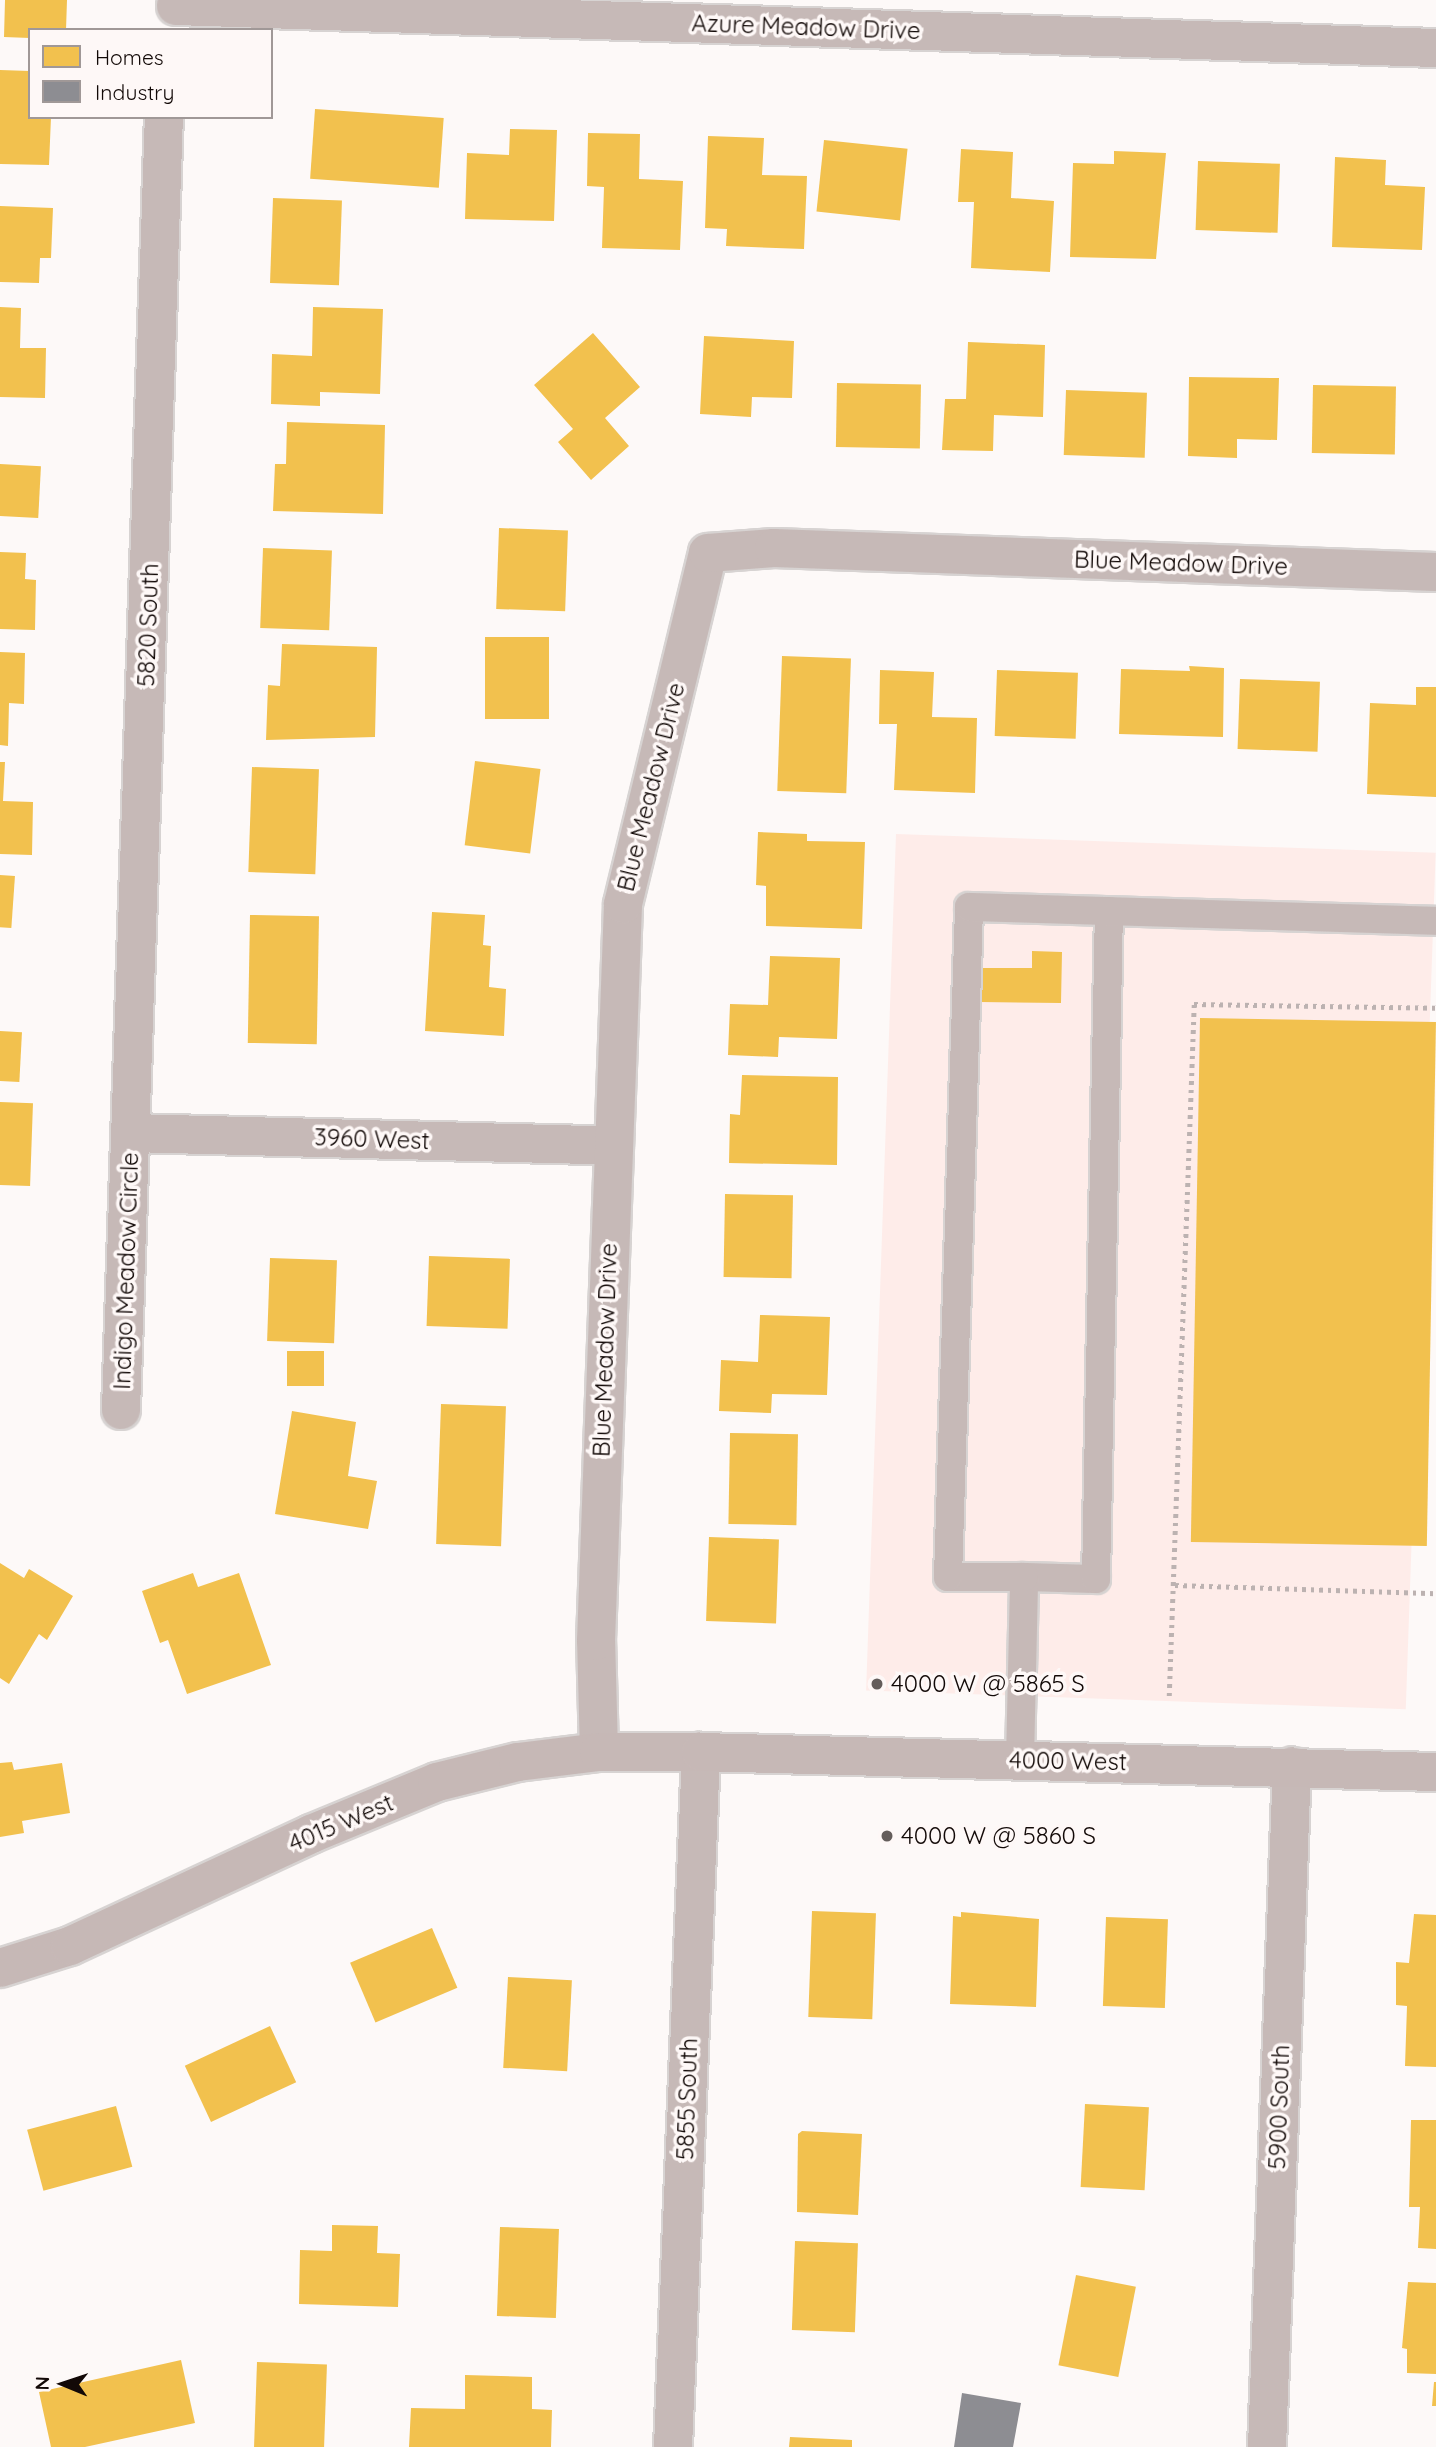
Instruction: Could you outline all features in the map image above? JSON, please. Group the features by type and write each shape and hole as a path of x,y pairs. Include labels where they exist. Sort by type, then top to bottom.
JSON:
{"street":[{"name":"Azure Meadow Drive","path":"176,12 1436,48"},
{"name":"5820 South","path":"131,1133 164,119"},
{"name":"Blue Meadow Drive","path":"599,1752 596,1641 612,1146 623,904 708,553 774,548 1436,572"},
{"name":"3960 West","path":"131,1133 612,1146"},
{"name":"Indigo Meadow Circle","path":"121,1410 131,1133"},
{"name":"4015 West","path":"0,1968 70,1946 311,1834 437,1782 518,1762 599,1752 701,1752"},
{"name":"4000 West","path":"701,1752 1436,1772"},
{"name":"5855 South","path":"673,2447 701,1752"},
{"name":"5900 South","path":"1267,2447 1292,1766"}],"lane":[{"path":"1109,911 1096,1579 948,1577 969,907 1109,911 1436,921"},
{"path":"1020,1760 1024,1577"}],"path":[{"path":"1169,1696 1194,1004 1436,1009"},
{"path":"1175,1585 1436,1593"}],"shaded area":[{"path":"896,834 1436,853 1406,1709 866,1690"}],"building: Homes":[{"path":"5,0 67,0 66,28 28,28 28,38 4,37"},
{"path":"0,70 28,71 28,119 51,119 49,165 0,164"},
{"path":"315,109 444,118 439,188 310,179"},
{"path":"510,129 557,130 554,221 465,219 467,153 509,155"},
{"path":"588,133 640,134 639,179 683,181 680,250 602,248 604,187 587,186"},
{"path":"708,136 764,138 762,175 807,176 804,249 726,246 727,229 705,228"},
{"path":"824,140 908,149 900,220 816,212"},
{"path":"961,149 1013,152 1011,198 1054,201 1050,272 971,268 974,202 958,202"},
{"path":"1114,151 1166,153 1156,259 1070,257 1073,163 1114,164"},
{"path":"1335,157 1386,160 1385,185 1425,187 1422,250 1332,247"},
{"path":"1198,161 1280,164 1278,233 1196,230"},
{"path":"273,198 342,200 339,285 270,283"},
{"path":"0,206 53,208 51,258 40,258 39,283 0,282"},
{"path":"0,307 21,308 20,348 46,348 45,398 0,397"},
{"path":"313,307 383,309 380,394 320,392 320,406 271,404 272,354 312,356"},
{"path":"593,333 640,387 605,418 629,446 591,480 558,442 573,429 534,385"},
{"path":"704,336 794,341 792,398 752,397 751,417 700,414"},
{"path":"968,342 1045,345 1043,417 994,415 993,451 942,450 945,399 966,399"},
{"path":"1189,377 1279,378 1277,440 1237,439 1237,458 1188,456"},
{"path":"837,383 921,384 920,448 836,447"},
{"path":"1313,385 1396,386 1395,454 1312,453"},
{"path":"1066,390 1147,393 1145,458 1064,455"},
{"path":"287,422 385,425 383,514 273,511 275,464 286,464"},
{"path":"0,464 41,466 38,518 0,516"},
{"path":"499,528 568,530 565,611 496,609"},
{"path":"263,548 332,550 329,630 260,628"},
{"path":"0,552 26,553 25,579 36,580 35,630 0,629"},
{"path":"485,637 549,637 549,719 485,719"},
{"path":"282,644 377,647 375,737 266,740 268,685 280,686"},
{"path":"0,652 25,653 24,704 9,703 8,746 0,745"},
{"path":"782,656 851,658 846,793 777,791"},
{"path":"1189,666 1224,668 1223,737 1119,734 1121,669 1190,671"},
{"path":"880,670 934,672 932,717 977,718 975,793 894,790 897,724 879,724"},
{"path":"997,670 1078,673 1076,739 995,736"},
{"path":"1240,679 1320,682 1318,752 1238,749"},
{"path":"1416,687 1436,687 1436,797 1367,794 1370,703 1416,705"},
{"path":"475,761 541,769 530,853 465,845"},
{"path":"0,762 5,762 3,801 33,802 32,855 0,854"},
{"path":"252,767 319,769 315,874 248,872"},
{"path":"758,832 807,834 807,841 865,842 862,929 766,926 766,886 756,885"},
{"path":"0,875 15,876 11,928 0,927"},
{"path":"432,912 485,915 483,945 491,946 489,987 506,989 504,1036 425,1031"},
{"path":"250,915 319,916 317,1044 248,1043"},
{"path":"1032,951 1062,952 1061,1003 980,1002 981,968 1032,968"},
{"path":"770,956 840,958 837,1039 779,1037 778,1057 728,1055 730,1004 768,1005"},
{"path":"1200,1018 1436,1022 1427,1546 1191,1542"},
{"path":"0,1031 22,1032 19,1082 0,1081"},
{"path":"742,1075 838,1077 837,1165 729,1163 730,1114 740,1115"},
{"path":"0,1102 33,1103 30,1186 0,1185"},
{"path":"725,1194 793,1195 792,1278 724,1277"},
{"path":"429,1256 510,1259 508,1329 427,1326"},
{"path":"270,1258 337,1260 334,1343 267,1341"},
{"path":"760,1315 830,1317 827,1395 772,1394 771,1413 719,1411 721,1360 758,1362"},
{"path":"287,1351 324,1351 324,1386 287,1386"},
{"path":"441,1404 506,1406 501,1546 436,1544"},
{"path":"292,1411 356,1422 348,1476 377,1481 368,1529 275,1514"},
{"path":"730,1433 798,1434 796,1525 728,1524"},
{"path":"709,1537 779,1539 776,1623 706,1621"},
{"path":"0,1563 24,1578 29,1569 73,1596 47,1640 39,1634 9,1684 0,1678"},
{"path":"193,1573 198,1587 239,1573 271,1665 187,1694 168,1640 160,1643 142,1591"},
{"path":"12,1762 14,1770 62,1763 70,1813 22,1821 24,1833 0,1837 0,1763"},
{"path":"812,1911 876,1913 872,2019 808,2017"},
{"path":"961,1912 1039,1919 1036,2007 950,2004 953,1916 961,1917"},
{"path":"1414,1914 1436,1915 1436,2067 1405,2066 1407,2006 1396,2005 1396,1962 1409,1963"},
{"path":"1106,1917 1168,1919 1165,2008 1103,2006"},
{"path":"432,1928 457,1988 375,2023 350,1963"},
{"path":"508,1977 572,1980 567,2071 503,2068"},
{"path":"270,2026 296,2082 211,2122 185,2066"},
{"path":"1085,2104 1149,2107 1145,2190 1081,2187"},
{"path":"116,2106 132,2167 43,2191 27,2130"},
{"path":"1411,2120 1436,2120 1436,2249 1418,2248 1420,2207 1409,2207"},
{"path":"802,2131 862,2134 858,2215 797,2212 798,2134"},
{"path":"332,2225 378,2226 377,2253 400,2254 398,2307 299,2304 300,2250 332,2251"},
{"path":"500,2227 559,2229 556,2318 497,2316"},
{"path":"795,2241 858,2243 855,2332 792,2330"},
{"path":"1076,2275 1136,2287 1118,2377 1058,2365"},
{"path":"1408,2282 1436,2283 1436,2374 1407,2373 1407,2349 1402,2348"},
{"path":"181,2360 195,2423 85,2447 51,2447 39,2392"},
{"path":"257,2362 327,2364 324,2447 254,2447"},
{"path":"465,2375 532,2377 532,2409 552,2410 551,2447 409,2447 411,2408 465,2409"},
{"path":"1434,2382 1436,2406 1432,2406"},
{"path":"790,2437 852,2440 852,2447 789,2447"}],"building: Industry":[{"path":"962,2393 1021,2403 1013,2447 954,2447"}],"place":[{"name":"4000 W @ 5865 S","path":"877,1684"},
{"name":"4000 W @ 5860 S","path":"887,1836"}]}
